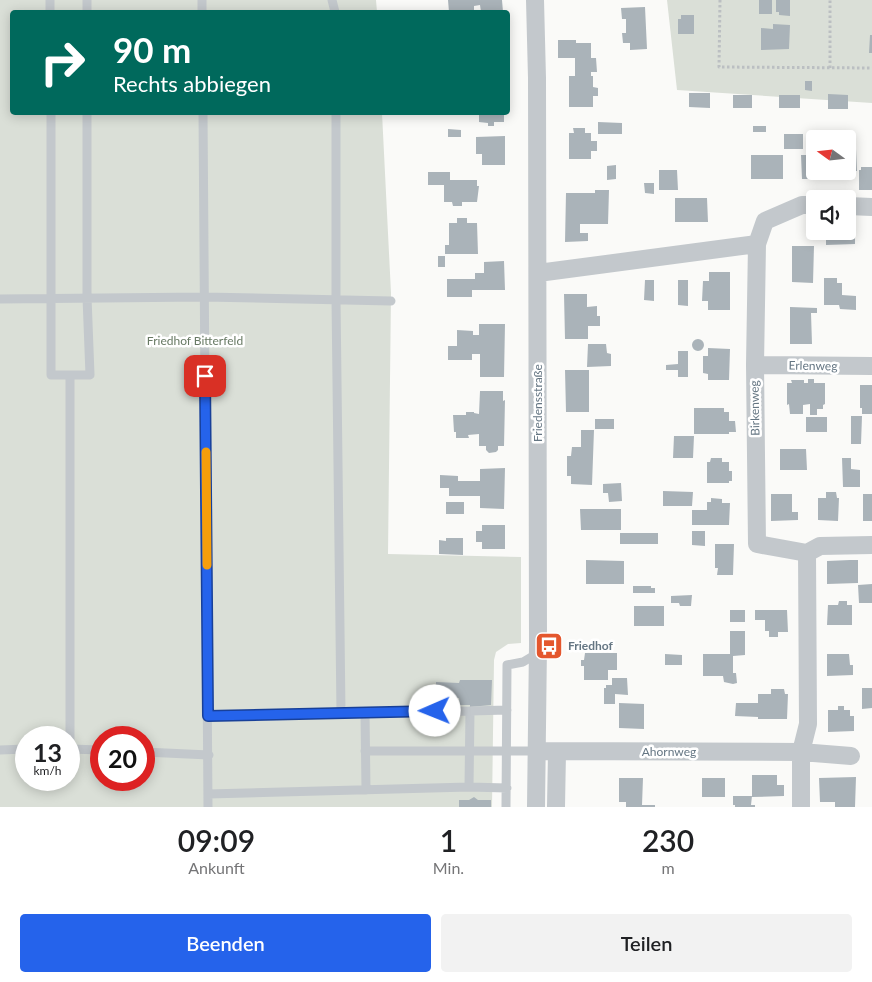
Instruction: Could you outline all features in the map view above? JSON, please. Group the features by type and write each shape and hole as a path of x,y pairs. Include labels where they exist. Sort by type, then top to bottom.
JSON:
{"street":[{"name":"Friedensstraße","path":"535,0 538,78 538,653 536,807"},
{"name":"Birkenweg","path":"806,205 765,221 757,244 755,365 757,544 806,553"},
{"path":"856,206 872,207"},
{"path":"538,273 757,244"},
{"name":"Erlenweg","path":"755,365 872,366"},
{"path":"801,807 801,752 808,724 806,553 820,546 872,545"},
{"name":"Ahornweg","path":"537,752 801,752 852,756"},
{"path":"556,807 557,752"}],"lane":[{"path":"51,115 51,375 90,375 87,297 87,115"},
{"path":"203,115 208,807"},
{"path":"336,115 336,299 341,713"},
{"path":"0,299 204,296 391,300"},
{"path":"69,726 70,375"},
{"path":"506,807 508,665 523,662 538,653"},
{"path":"208,716 507,710"},
{"path":"470,711 470,787"},
{"path":"364,712 366,790"},
{"path":"0,750 15,749"},
{"path":"365,751 537,752"},
{"path":"155,753 209,755"},
{"path":"208,794 470,787 507,788"}],"path":[{"path":"720,0 720,67 872,68"},
{"path":"830,0 830,68"}],"green space":[{"name":"Friedhof Bitterfeld","path":"0,0 376,0 377,10 10,10 10,115 382,115 391,293 388,554 521,557 521,643 508,644 496,652 494,660 492,807 0,807"},
{"path":"667,0 872,0 872,103 677,90"}],"building":[{"path":"448,0 502,0 503,10 481,10 480,5 474,6 474,10 449,10"},
{"path":"759,0 772,0 772,14 759,14"},
{"path":"776,0 790,0 790,16 779,15 779,12 776,12"},
{"path":"645,7 647,49 630,50 630,43 623,43 622,33 626,33 626,19 622,19 621,8"},
{"path":"681,15 694,15 694,34 678,34 678,19 681,19"},
{"path":"773,24 790,25 789,49 761,50 761,28 773,29"},
{"path":"870,35 872,35 872,53 869,53"},
{"path":"558,40 576,40 576,43 591,43 591,58 596,58 597,72 591,72 591,76 593,76 593,87 598,88 598,96 593,96 593,107 569,107 569,76 575,76 575,58 558,58"},
{"path":"805,81 812,81 812,91 805,90"},
{"path":"689,93 710,93 710,108 689,107"},
{"path":"828,94 848,95 848,109 828,109"},
{"path":"733,95 752,95 752,108 733,108"},
{"path":"779,95 800,95 800,108 779,108"},
{"path":"479,115 504,115 504,122 494,122 494,126 488,126 488,123 479,122"},
{"path":"598,122 622,123 622,134 598,134"},
{"path":"753,126 766,126 766,132 753,132"},
{"path":"573,128 585,128 585,133 591,133 591,141 597,141 597,151 591,151 591,159 569,159 569,133 574,133"},
{"path":"448,129 461,130 461,137 448,137"},
{"path":"784,134 803,134 803,149 784,149"},
{"path":"505,136 505,165 482,165 482,154 476,154 476,137"},
{"path":"751,155 783,155 783,179 751,179"},
{"path":"801,155 806,155 806,179 802,179"},
{"path":"616,165 616,179 607,180 607,166"},
{"path":"861,167 872,167 872,190 859,190 859,170 861,170"},
{"path":"659,170 677,170 678,190 659,190"},
{"path":"428,172 450,172 450,180 477,180 477,186 479,186 477,202 462,202 462,206 453,206 452,202 444,202 444,185 428,185"},
{"path":"644,183 654,183 654,194 645,193"},
{"path":"595,190 609,190 608,224 580,224 580,233 588,233 588,241 565,242 566,193 595,193"},
{"path":"675,198 707,198 708,222 675,222"},
{"path":"457,218 467,218 467,223 477,223 478,254 445,254 445,245 449,245 449,223 457,223"},
{"path":"826,240 855,240 855,244 826,245"},
{"path":"792,246 814,246 813,283 792,282"},
{"path":"438,256 445,256 445,267 438,267"},
{"path":"504,261 505,290 472,290 472,297 447,297 447,279 475,279 475,273 484,273 484,262"},
{"path":"709,272 730,272 730,310 708,310 708,301 702,301 703,281 709,281"},
{"path":"824,278 837,278 837,283 842,283 842,295 856,296 856,310 840,309 839,305 824,305"},
{"path":"645,280 654,280 654,301 644,300"},
{"path":"678,280 688,280 688,306 678,305"},
{"path":"564,294 587,294 587,307 597,306 600,326 588,326 588,339 565,339"},
{"path":"790,307 817,308 817,313 811,313 812,344 790,344"},
{"path":"479,324 505,324 504,377 480,377 480,354 472,354 472,360 448,360 448,346 457,346 457,330 473,331 473,335 479,335"},
{"path":"698,339 704,345 698,351 692,345"},
{"path":"588,344 606,344 607,353 611,354 611,366 587,367"},
{"path":"708,348 730,349 729,380 708,380 708,374 703,373 703,356 708,356"},
{"path":"678,351 688,351 688,377 678,377 678,370 666,370 666,365 678,364"},
{"path":"565,370 589,370 589,412 566,412"},
{"path":"808,379 814,379 814,383 825,383 825,404 823,409 817,409 817,415 810,415 810,404 803,405 803,414 790,414 789,404 787,405 787,383 792,383 791,380 804,380 804,383 808,383"},
{"path":"860,385 872,385 872,414 862,414 862,408 860,408"},
{"path":"480,391 503,391 503,401 505,400 504,446 498,446 496,452 489,453 486,450 486,446 479,446 479,434 468,435 469,438 456,438 456,432 454,432 453,415 466,415 466,412 479,414"},
{"path":"694,408 724,408 724,412 729,412 729,421 735,421 736,432 729,432 729,434 694,434"},
{"path":"851,416 862,416 861,444 851,444"},
{"path":"806,417 827,417 827,432 806,432"},
{"path":"595,419 614,419 614,429 595,429"},
{"path":"581,430 594,430 592,485 571,484 571,476 567,476 567,456 571,456 572,447 581,447"},
{"path":"674,436 694,436 693,458 673,458"},
{"path":"780,449 806,449 807,470 780,470"},
{"path":"711,458 722,458 722,462 729,462 729,471 732,471 732,481 729,481 729,483 707,483 707,462 710,462"},
{"path":"842,458 851,458 851,469 860,470 860,487 843,487"},
{"path":"505,468 504,509 480,508 480,496 449,496 449,488 440,488 440,475 458,476 458,481 480,481 480,469"},
{"path":"621,483 622,501 609,502 608,493 603,493 603,484"},
{"path":"663,491 693,492 692,506 663,506"},
{"path":"826,492 836,492 837,498 839,498 838,521 818,520 818,498 826,498"},
{"path":"771,494 792,494 792,512 798,512 798,520 771,521"},
{"path":"863,494 872,494 872,521 863,521"},
{"path":"711,498 722,499 722,503 730,503 729,525 692,525 692,510 707,510 707,502 711,502"},
{"path":"446,502 464,502 464,514 446,514"},
{"path":"580,509 621,509 621,530 581,530"},
{"path":"482,525 505,525 505,549 482,549 482,542 476,542 476,531 482,531"},
{"path":"692,531 705,531 705,546 692,545"},
{"path":"620,533 658,533 658,544 620,544"},
{"path":"446,538 463,538 463,555 439,554 439,540 446,541"},
{"path":"715,544 734,544 733,575 717,575 718,568 715,568"},
{"path":"586,560 624,561 624,584 586,584"},
{"path":"858,560 858,583 827,584 827,561"},
{"path":"872,584 872,603 859,603 858,585"},
{"path":"633,586 651,586 651,588 655,588 655,593 633,593"},
{"path":"692,595 691,606 680,606 679,603 671,603 671,596"},
{"path":"839,601 847,601 847,605 852,605 852,625 827,625 828,605 838,605"},
{"path":"634,606 664,606 664,626 634,626"},
{"path":"730,610 745,610 745,622 730,622"},
{"path":"755,610 787,610 788,632 778,632 778,637 769,637 769,631 765,631 765,620 755,620"},
{"path":"730,631 745,631 745,655 733,656 733,673 736,673 737,683 733,684 724,682 723,676 703,676 703,654 730,654"},
{"path":"585,653 617,653 617,670 608,670 608,680 584,680 584,666 581,666 581,660 584,660"},
{"path":"665,654 682,655 682,665 665,665"},
{"path":"827,654 849,654 850,665 853,665 853,675 827,676"},
{"path":"612,678 627,678 628,695 615,694 615,704 604,704 604,688 606,688 606,685 612,685"},
{"path":"460,680 492,680 491,705 470,707 470,705 460,705 459,698 436,697 436,682 459,683"},
{"path":"862,688 872,688 872,708 862,709"},
{"path":"771,689 784,689 785,694 788,694 787,719 758,719 758,717 735,716 736,703 758,703 758,694 771,694"},
{"path":"619,703 644,704 644,729 619,728"},
{"path":"838,706 844,706 844,710 850,710 850,716 854,716 854,731 828,732 828,710 838,710"},
{"path":"752,775 777,775 777,785 784,785 784,796 752,797"},
{"path":"856,777 855,807 835,807 835,802 820,802 819,778"},
{"path":"619,778 643,778 642,805 655,805 655,807 626,807 626,802 619,802"},
{"path":"702,778 725,778 725,797 702,797"},
{"path":"733,796 752,796 751,805 755,805 755,807 735,807 733,805"},
{"path":"474,797 478,800 491,800 491,807 459,807 459,800 469,800"}],"slow traffic":[{"path":"206,452 207,565"}],"place":[{"name":"Friedhof","path":"549,646"}],"route":[{"path":"205,376 208,716 435,711"}]}
